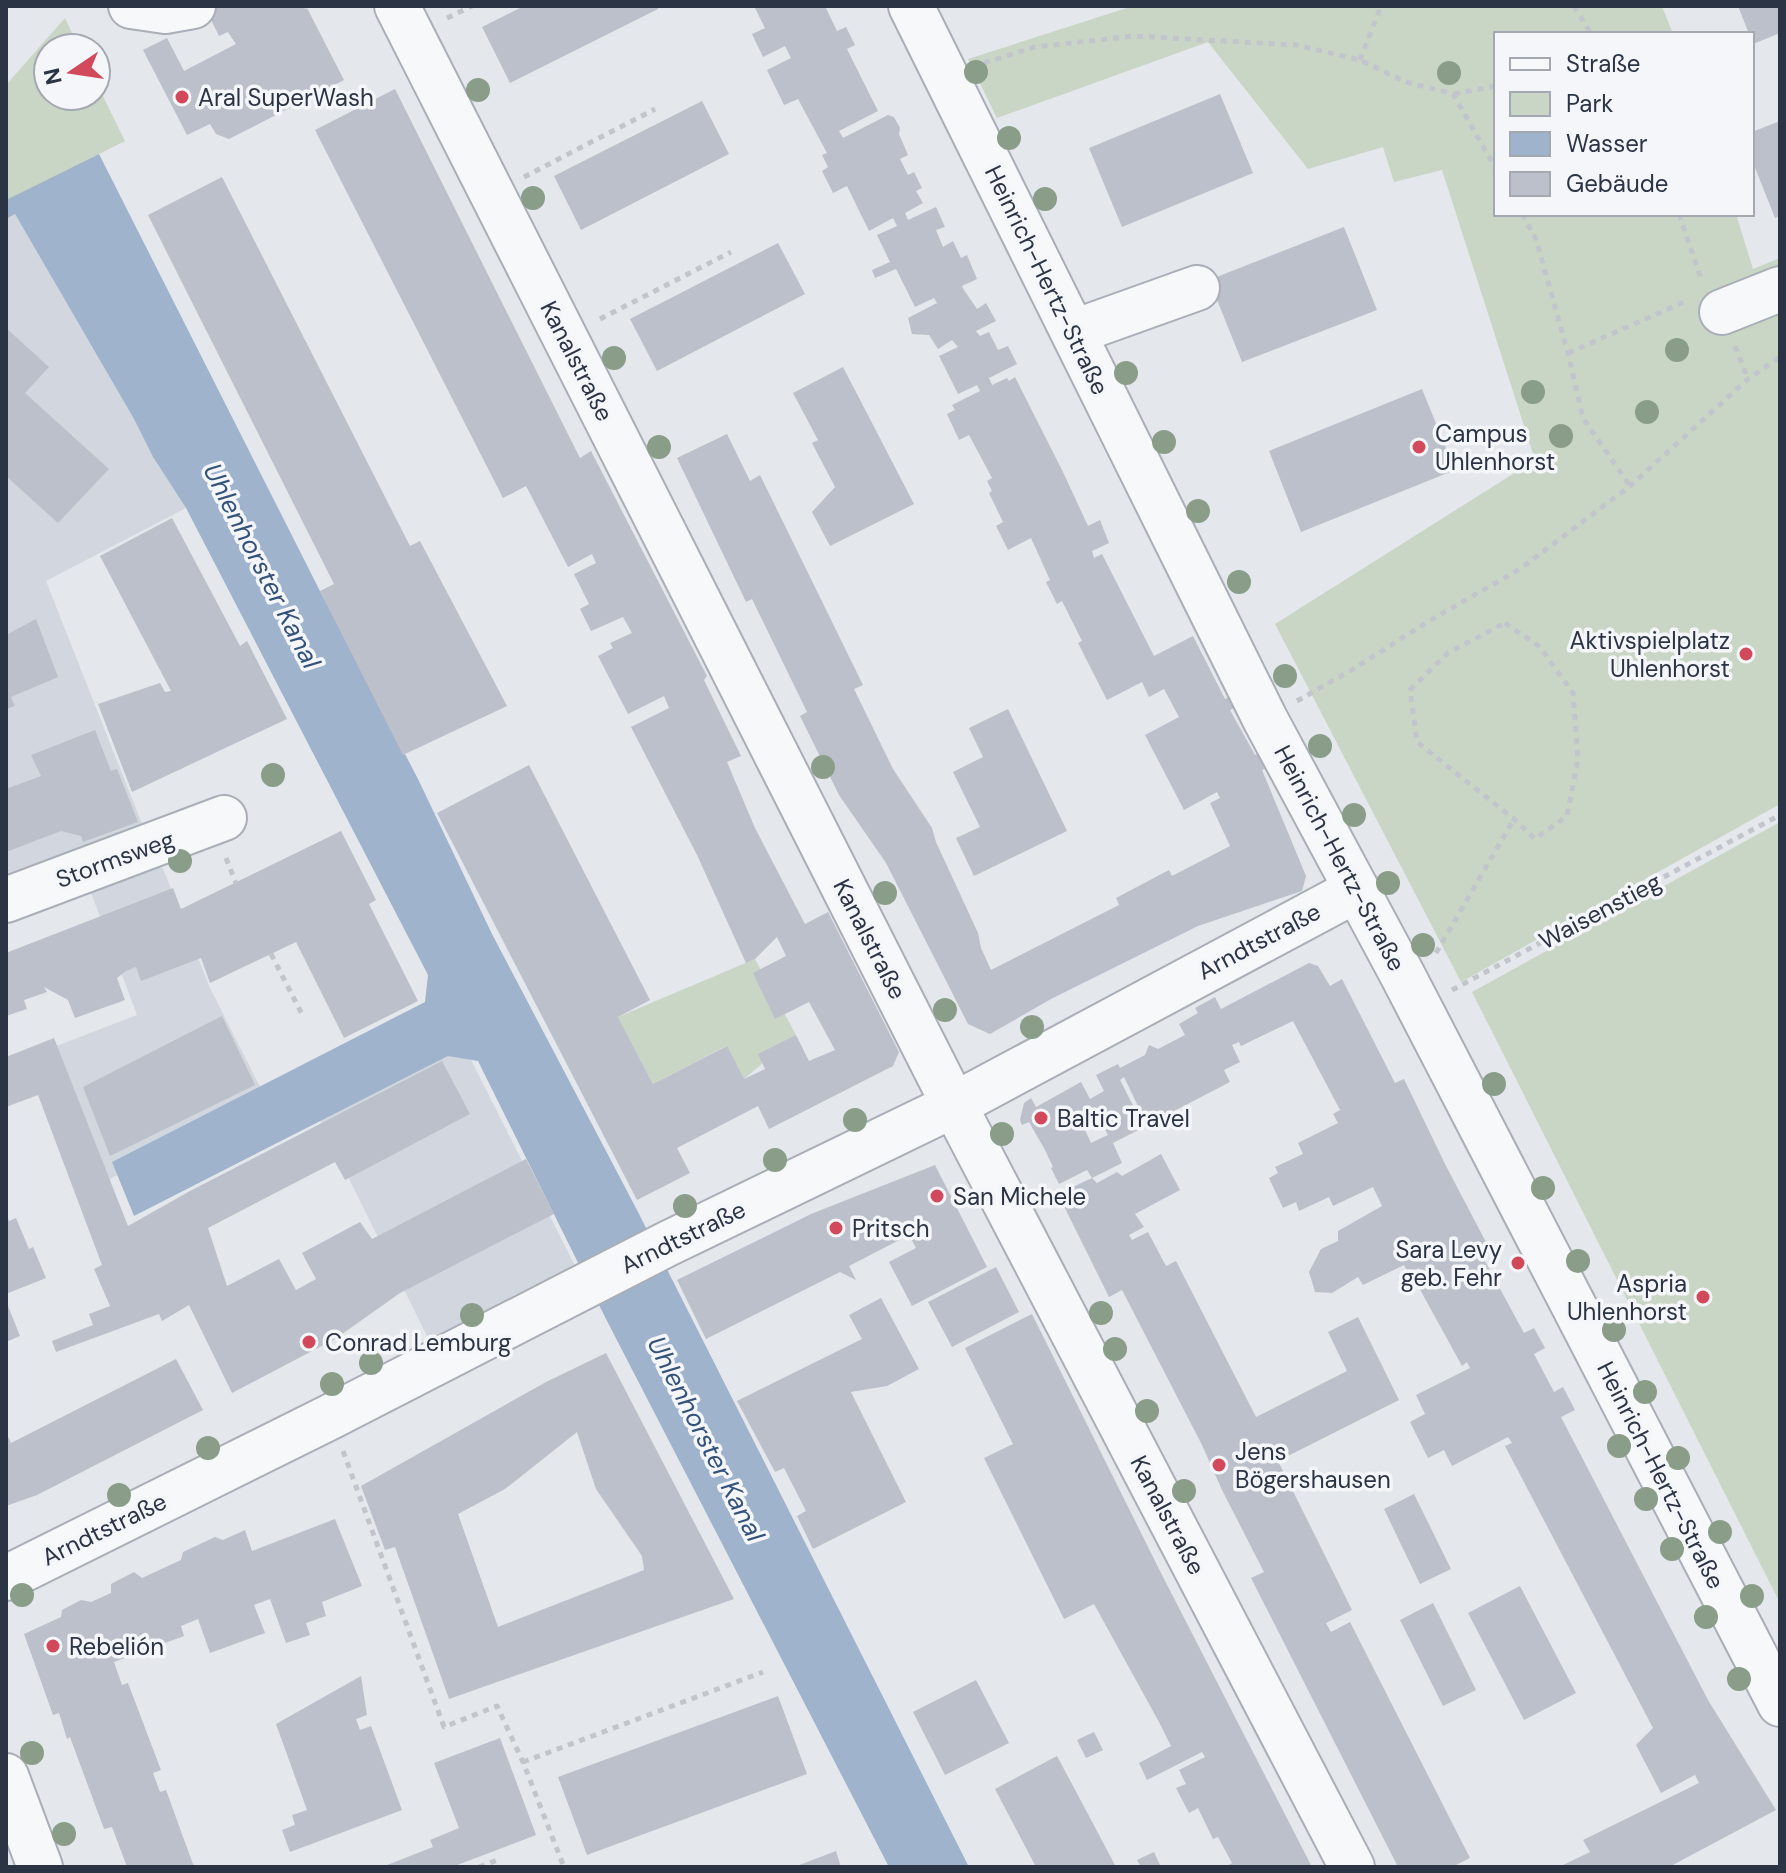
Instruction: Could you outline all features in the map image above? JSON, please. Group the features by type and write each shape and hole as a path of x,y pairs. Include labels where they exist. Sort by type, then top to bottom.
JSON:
{"street":[{"path":"131,6 165,11 193,6"},
{"name":"Kanalstraße","path":"397,6 954,1105 1352,1867"},
{"name":"Heinrich-Hertz-Straße","path":"911,6 1265,719 1416,1001 1780,1704"},
{"path":"1074,332 1197,288"},
{"path":"1707,305 1780,289"},
{"name":"Stormsweg","path":"6,900 224,818"},
{"name":"Arndtstraße","path":"6,1578 330,1417 584,1285 954,1105 1356,890"},
{"path":"6,1776 40,1867"}],"path":[{"path":"1360,60 1381,6"},
{"path":"1574,6 1590,32"},
{"path":"946,75 1035,47 1134,36 1296,45 1360,60 1406,82 1453,94 1494,86"},
{"path":"1453,94 1494,166"},
{"path":"493,193 655,109"},
{"path":"1523,216 1536,239 1583,418 1630,486"},
{"path":"565,337 731,252"},
{"path":"1568,353 1707,305"},
{"path":"1265,719 1520,569 1630,486 1748,379 1780,357"},
{"path":"1505,623 1540,647 1573,693 1578,759 1567,816 1535,839 1514,819 1417,742 1410,690 1448,653 1505,623"},
{"name":"Waisenstieg","path":"1416,1001 1780,815"},
{"path":"1416,1001 1514,819"},
{"path":"271,954 304,1018"},
{"path":"330,1417 444,1727 497,1706 523,1762 564,1867"},
{"path":"523,1762 763,1672"},
{"path":"479,1867 500,1859"}],"shaded area":[{"path":"15,214 153,457 186,508 46,581 209,986 266,1099 106,1181 54,1047 137,1015 84,874 6,905 6,219"},
{"path":"461,1040 575,1266 431,1344 315,1110"}],"green space":[{"path":"1133,6 1662,6 1672,32 1494,32 1494,216 1737,216 1753,269 1780,258 1780,804 1461,982 1275,624 1535,460 1442,170 1394,182 1383,147 1308,169 1208,42 997,118 968,59"},
{"path":"65,18 72,32 53,32"},
{"path":"32,55 32,112 111,112 125,141 7,200 6,85"},
{"name":"Aspria Uhlenhorst","path":"1780,822 1780,1603 1472,992"},
{"path":"755,959 796,1035 744,1079 726,1046 653,1084 618,1017"}],"water":[{"name":"Uhlenhorster Kanal","path":"99,154 418,779 492,934 637,1210 969,1867 889,1867 606,1319 478,1061 448,1056 134,1216 112,1162 425,1002 428,975 186,508 153,457 15,214 6,219 6,200"}],"building":[{"path":"204,6 307,8 344,80 229,139 216,134 210,124 187,135 143,50 167,38 184,71 236,44 228,32 219,36"},
{"path":"524,6 657,6 658,9 510,83 482,27"},
{"path":"754,6 825,6 837,31 846,27 855,45 847,49 878,111 839,131 843,138 888,115 894,117 908,155 900,159 908,175 914,172 922,188 916,191 923,203 905,213 908,220 936,207 945,227 936,230 943,247 953,241 961,258 967,255 977,279 962,286 964,290 977,309 986,303 996,321 976,331 980,336 989,332 998,350 1008,346 1017,364 989,378 992,385 1015,377 1088,526 1100,520 1109,543 1092,551 1094,558 1102,554 1154,656 1193,636 1225,699 1231,696 1237,707 1230,710 1255,755 1261,752 1268,767 1262,770 1306,876 1302,891 1198,926 1051,999 990,1034 968,1024 886,863 839,795 800,716 807,712 752,599 746,602 677,458 727,434 750,481 760,475 863,685 854,689 893,769 932,828 991,970 1119,905 1116,898 1169,870 1172,876 1230,846 1210,803 1220,798 1217,792 1184,810 1145,735 1179,717 1164,689 1149,697 1142,682 1107,700 1078,643 1082,641 1062,601 1057,604 1046,582 1050,580 1031,538 1008,550 996,526 1003,522 989,493 992,491 987,481 992,478 969,435 959,440 947,414 955,410 952,405 980,391 977,385 958,394 939,356 958,347 952,340 938,349 929,335 912,334 908,318 937,303 934,298 915,307 896,269 875,278 872,270 890,262 877,235 897,226 893,218 869,231 847,186 833,193 822,171 828,167 822,155 827,153 798,99 784,105 767,70 791,58 785,46 763,57 752,34 765,28"},
{"path":"1738,6 1780,6 1780,33 1754,44 1754,32 1748,32"},
{"path":"395,89 580,458 591,451 707,676 704,680 741,756 727,762 755,828 805,924 828,912 899,1052 893,1066 769,1129 758,1106 677,1148 690,1173 637,1200 437,813 529,765 650,1000 618,1017 653,1084 727,1046 744,1079 765,1069 758,1054 796,1035 809,1061 835,1050 809,1002 775,1019 753,973 786,956 777,937 755,959 746,963 697,855 631,727 669,708 664,696 628,714 598,656 613,648 610,643 632,633 623,617 591,631 580,609 589,604 574,574 596,563 592,554 568,567 526,486 503,498 315,130"},
{"path":"1220,94 1253,173 1122,227 1089,148"},
{"path":"702,101 729,154 581,230 554,176"},
{"path":"1780,121 1780,216 1775,218 1754,165 1754,131"},
{"path":"222,177 410,546 420,541 507,706 403,755 320,591 334,584 148,215"},
{"path":"1344,227 1377,310 1242,362 1209,280"},
{"path":"778,243 805,294 657,371 630,319"},
{"path":"6,328 49,367 25,393 109,469 58,523 6,476"},
{"path":"843,367 914,504 830,546 812,512 835,487 812,443 818,440 793,393"},
{"path":"1422,389 1455,470 1301,532 1269,451"},
{"path":"172,518 240,646 247,641 287,719 132,792 98,704 160,683 165,692 171,691 100,556"},
{"path":"36,619 58,677 11,697 15,706 6,709 6,635"},
{"path":"1008,709 1067,831 974,876 956,838 980,827 953,772 983,757 969,728"},
{"path":"95,730 111,771 117,769 138,822 83,842 81,836 61,831 6,852 6,789 41,776 31,755"},
{"path":"341,831 376,900 369,904 418,1001 344,1038 296,942 210,983 201,958 141,981 136,967 117,978 125,1000 75,1018 68,1000 44,987 47,992 24,1000 27,1009 6,1016 6,953 173,888 181,909"},
{"path":"1309,963 1318,966 1330,986 1342,979 1395,1083 1404,1079 1488,1246 1479,1250 1524,1333 1534,1328 1545,1348 1534,1354 1554,1392 1563,1387 1575,1410 1561,1417 1708,1700 1776,1810 1669,1867 1559,1867 1590,1852 1583,1840 1699,1783 1695,1775 1661,1793 1636,1745 1653,1728 1505,1446 1512,1443 1508,1437 1452,1466 1444,1450 1428,1458 1410,1422 1425,1414 1416,1395 1470,1368 1467,1362 1462,1366 1417,1284 1423,1281 1419,1268 1408,1273 1404,1265 1363,1285 1358,1277 1332,1293 1315,1292 1309,1272 1321,1249 1338,1241 1338,1231 1382,1206 1373,1187 1333,1206 1329,1197 1299,1211 1296,1202 1283,1208 1269,1178 1278,1173 1275,1167 1303,1154 1298,1143 1338,1123 1333,1114 1340,1110 1293,1021 1241,1046 1239,1042 1232,1045 1240,1062 1224,1070 1230,1082 1147,1125 1124,1077 1120,1080 1144,1127 1113,1143 1122,1163 1092,1178 1087,1170 1059,1184 1029,1122 1022,1125 1020,1120 1024,1103 1031,1098 1036,1107 1081,1082 1090,1099 1104,1091 1096,1075 1118,1064 1120,1068 1145,1055 1149,1045 1158,1049 1185,1035 1179,1024 1198,1013 1195,1008 1215,997 1221,1009","holes":["1101,1121 1108,1135 1091,1143 1085,1130"]},
{"path":"222,1016 255,1085 110,1156 83,1087"},
{"path":"54,1038 128,1226 442,1061 470,1114 345,1180 335,1162 208,1228 227,1286 279,1259 296,1290 316,1279 302,1253 360,1222 372,1239 526,1159 554,1214 400,1293 335,1339 232,1393 189,1305 162,1321 159,1314 56,1352 52,1341 93,1325 89,1314 110,1306 94,1269 102,1265 38,1095 6,1107 6,1057"},
{"path":"1161,1154 1180,1190 1135,1214 1144,1227 1129,1235 1132,1240 1148,1232 1166,1266 1176,1261 1256,1417 1347,1371 1328,1332 1358,1317 1399,1400 1278,1461 1352,1610 1326,1623 1331,1632 1350,1622 1470,1858 1452,1867 1398,1867 1251,1578 1264,1572 1202,1445 1122,1290 1109,1297 1058,1194 1092,1178 1097,1183 1117,1172 1122,1176"},
{"path":"935,1165 987,1267 912,1306 889,1262 916,1248 909,1235 849,1266 856,1280 840,1272 706,1339 677,1280 811,1214"},
{"path":"6,1213 9,1221 16,1218 46,1278 6,1294"},
{"path":"996,1267 1019,1312 952,1347 928,1302"},
{"path":"881,1298 919,1369 887,1386 851,1392 906,1502 813,1549 797,1516 806,1511 784,1468 775,1472 737,1401 862,1339 849,1315"},
{"path":"6,1301 20,1336 6,1342"},
{"path":"1032,1314 1312,1867 1225,1867 1232,1863 1218,1837 1213,1839 1198,1808 1189,1813 1176,1788 1186,1784 1179,1770 1205,1757 1202,1752 1147,1780 1139,1763 1171,1746 1159,1722 1094,1604 1064,1619 984,1458 1013,1444 965,1348"},
{"path":"606,1353 734,1599 449,1699 395,1547 385,1550 361,1486 546,1382","holes":["577,1432 596,1489 642,1556 644,1570 498,1627 458,1514 505,1489"]},
{"path":"176,1359 203,1410 37,1495 6,1506 6,1432 11,1443"},
{"path":"1414,1494 1451,1569 1420,1584 1384,1509"},
{"path":"335,1519 362,1586 322,1602 326,1616 306,1623 310,1635 286,1643 270,1599 254,1605 265,1633 210,1653 198,1619 181,1626 184,1636 114,1662 122,1685 128,1683 161,1770 153,1773 160,1792 166,1790 194,1867 127,1867 112,1827 104,1829 59,1713 53,1715 24,1634 61,1617 62,1610 81,1600 91,1602 111,1593 111,1584 134,1572 142,1578 181,1560 183,1552 215,1537 223,1540 245,1530 252,1551"},
{"path":"1520,1586 1576,1693 1524,1720 1468,1613"},
{"path":"1433,1603 1476,1690 1443,1706 1400,1620"},
{"path":"361,1676 367,1715 356,1719 360,1730 371,1726 402,1810 290,1852 282,1830 295,1825 292,1815 307,1810 276,1724"},
{"path":"976,1680 1009,1743 945,1775 913,1712"},
{"path":"778,1696 807,1774 587,1855 558,1777"},
{"path":"1094,1732 1103,1750 1086,1758 1077,1740"},
{"path":"500,1738 536,1835 452,1867 382,1867 433,1847 430,1840 459,1828 434,1763"},
{"path":"1057,1756 1116,1867 1036,1867 995,1789"},
{"path":"836,1851 841,1867 794,1867"},
{"path":"1154,1852 1161,1867 1141,1867 1137,1860"}],"place":[{"name":"Aral SuperWash","path":"182,97"},
{"name":"Campus Uhlenhorst","path":"1419,447"},
{"name":"Aktivspielplatz Uhlenhorst","path":"1746,654"},
{"name":"Baltic Travel","path":"1041,1118"},
{"name":"San Michele","path":"937,1196"},
{"name":"Pritsch","path":"836,1228"},
{"name":"Sara Levy geb. Fehr","path":"1518,1263"},
{"name":"Aspria Uhlenhorst","path":"1703,1297"},
{"name":"Conrad Lemburg","path":"309,1342"},
{"name":"Jens Bögershausen","path":"1219,1465"},
{"name":"Rebelión","path":"53,1646"}]}
